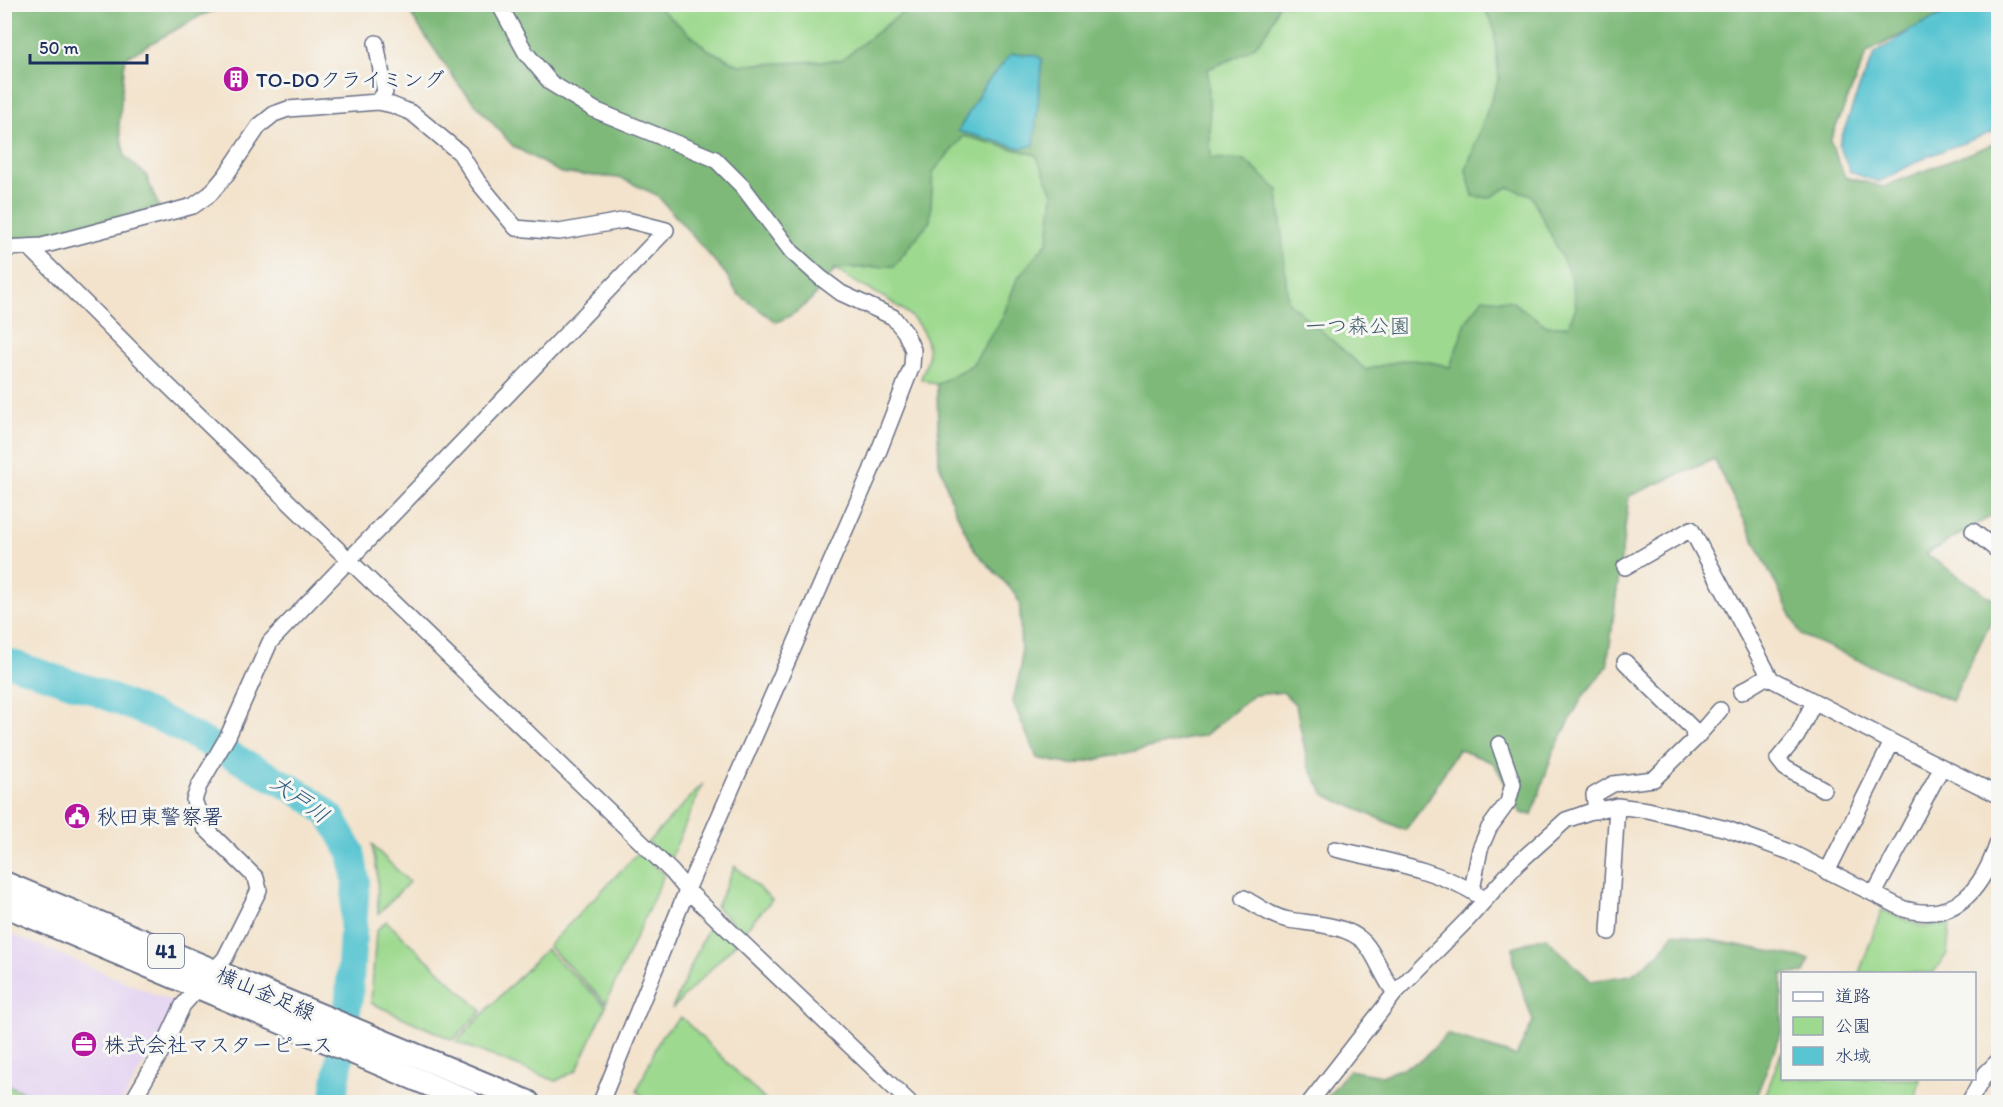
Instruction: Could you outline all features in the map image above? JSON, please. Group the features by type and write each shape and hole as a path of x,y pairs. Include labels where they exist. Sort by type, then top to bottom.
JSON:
{"main road":[{"name":"横山金足線","path":"4,883 205,979"},
{"name":"横山金足線","path":"4,905 205,979 359,1043 528,1102"},
{"name":"横山金足線","path":"359,1043 470,1102"}],"street":[{"path":"499,4 526,53 551,83 596,110 715,159 742,187 792,252 842,293 893,316 905,332 913,350 912,366 870,471 687,890 601,1102"},
{"path":"376,43 385,92 378,102"},
{"path":"4,248 30,248 192,206 210,194 226,175 259,126 274,114 288,109 378,102 412,113 460,153 478,182 516,228 559,232 627,220 666,230 270,642 226,740 213,766 199,786 194,801 204,827 256,878 259,890 225,958 183,1005 160,1054 132,1102"},
{"path":"30,248 664,864 687,890 909,1102"},
{"path":"1625,567 1691,529 1771,679 1998,795"},
{"path":"1973,531 1998,551"},
{"path":"1625,662 1693,729 1694,740"},
{"path":"1741,692 1769,675"},
{"path":"1814,702 1797,736 1778,759 1785,768 1822,789"},
{"path":"1596,811 1594,795 1613,784 1654,779 1694,740 1720,710"},
{"path":"1827,872 1892,742"},
{"path":"1472,890 1480,849 1489,828 1508,802 1513,784 1500,744"},
{"path":"1874,894 1942,767"},
{"path":"1609,932 1617,806"},
{"path":"1310,1102 1395,993 1517,864 1566,820 1617,806 1648,810 1726,829 1790,852 1904,909 1922,914 1959,904 1974,890 1990,867 1998,842"},
{"path":"1335,849 1402,865 1472,890 1485,900"},
{"path":"1244,898 1271,914 1325,926 1362,940 1372,953 1383,979 1395,993"},
{"path":"1969,1102 1986,1073 1998,1061"}],"shaded area":[{"path":"5,931 175,1003 162,1033 122,1102 47,1102 5,1084"}],"green space":[{"path":"4,5 228,5 200,16 125,58 119,126 125,157 146,175 159,207 31,238 5,240"},
{"name":"一つ森公園","path":"408,5 1960,5 1867,52 1830,141 1845,177 1883,187 1998,142 1998,512 1926,554 1998,603 1998,606 1952,701 1801,635 1714,459 1629,496 1607,667 1583,696 1553,752 1532,815 1521,813 1494,763 1458,749 1428,800 1405,830 1325,795 1308,765 1296,705 1283,692 1254,695 1205,735 1072,765 1037,758 1013,702 1021,667 1020,604 1014,592 975,551 953,506 939,462 937,385 921,379 928,352 925,336 917,323 892,302 835,269 816,294 802,307 776,322 737,293 726,274 657,195 621,178 561,173 513,146 459,85 413,18"},
{"name":"一つ森公園","path":"408,5 656,5 707,49 739,65 841,60 912,5 1278,5 1267,32 1253,48 1208,69 1211,158 1245,160 1278,190 1288,302 1366,370 1408,360 1426,361 1450,367 1466,322 1483,298 1511,301 1547,326 1568,326 1576,307 1571,276 1531,195 1508,187 1489,198 1473,196 1466,170 1499,78 1494,28 1483,5 1960,5 1867,52 1830,141 1845,177 1883,187 1998,142 1998,344 1996,346 1998,351 1998,512 1926,554 1998,603 1998,606 1952,701 1801,635 1714,459 1629,496 1607,667 1583,696 1553,752 1532,815 1521,813 1494,763 1458,749 1428,800 1405,830 1325,795 1308,765 1296,705 1283,692 1254,695 1205,735 1072,765 1037,758 1013,702 1021,667 1020,604 1014,592 975,551 953,506 939,462 937,384 972,365 1002,319 1017,279 1048,241 1053,193 1036,155 964,136 933,172 930,221 894,266 835,269 816,294 802,307 776,322 737,293 726,274 657,195 621,178 561,173 513,146 459,85 413,18"},
{"path":"703,784 669,862 648,842"},
{"path":"372,845 409,882 378,914 377,871"},
{"path":"640,851 664,875 606,1003 548,946"},
{"path":"735,866 772,900 743,932 716,907"},
{"path":"1882,910 1924,927 1950,924 1947,954 1934,972 1859,972"},
{"path":"386,921 482,1011 453,1040 371,1003 376,931"},
{"path":"711,921 736,943 672,1009"},
{"path":"1674,933 1810,959 1804,972 1781,972 1781,1033 1754,1102 1323,1102 1349,1070 1382,1076 1422,1060 1447,1034 1516,1056 1533,1021 1514,965 1513,947 1545,937 1591,981 1631,975 1660,953"},
{"path":"546,949 606,1006 577,1070 556,1081 456,1042"},
{"path":"681,1017 767,1102 649,1102 637,1091 661,1036"},
{"path":"1781,1054 1781,1080 1920,1080 1915,1102 1763,1102"},
{"path":"5,1084 47,1102 5,1102"}],"water":[{"path":"1960,4 1998,5 1998,130 1926,157 1879,182 1850,172 1839,145 1859,88 1875,54 1917,26 1954,10"},
{"path":"1011,54 1035,55 1042,59 1034,145 1021,148 958,131 984,86"}],"waterway":[{"name":"大戸川","path":"4,661 97,692 166,721 290,787 314,802 331,817 351,852 356,881 349,998 333,1102"}],"place":[{"name":"TO-DOクライミング","path":"236,79"},
{"name":"秋田東警察署","path":"77,816"},
{"name":"株式会社マスターピース","path":"84,1044"}]}
